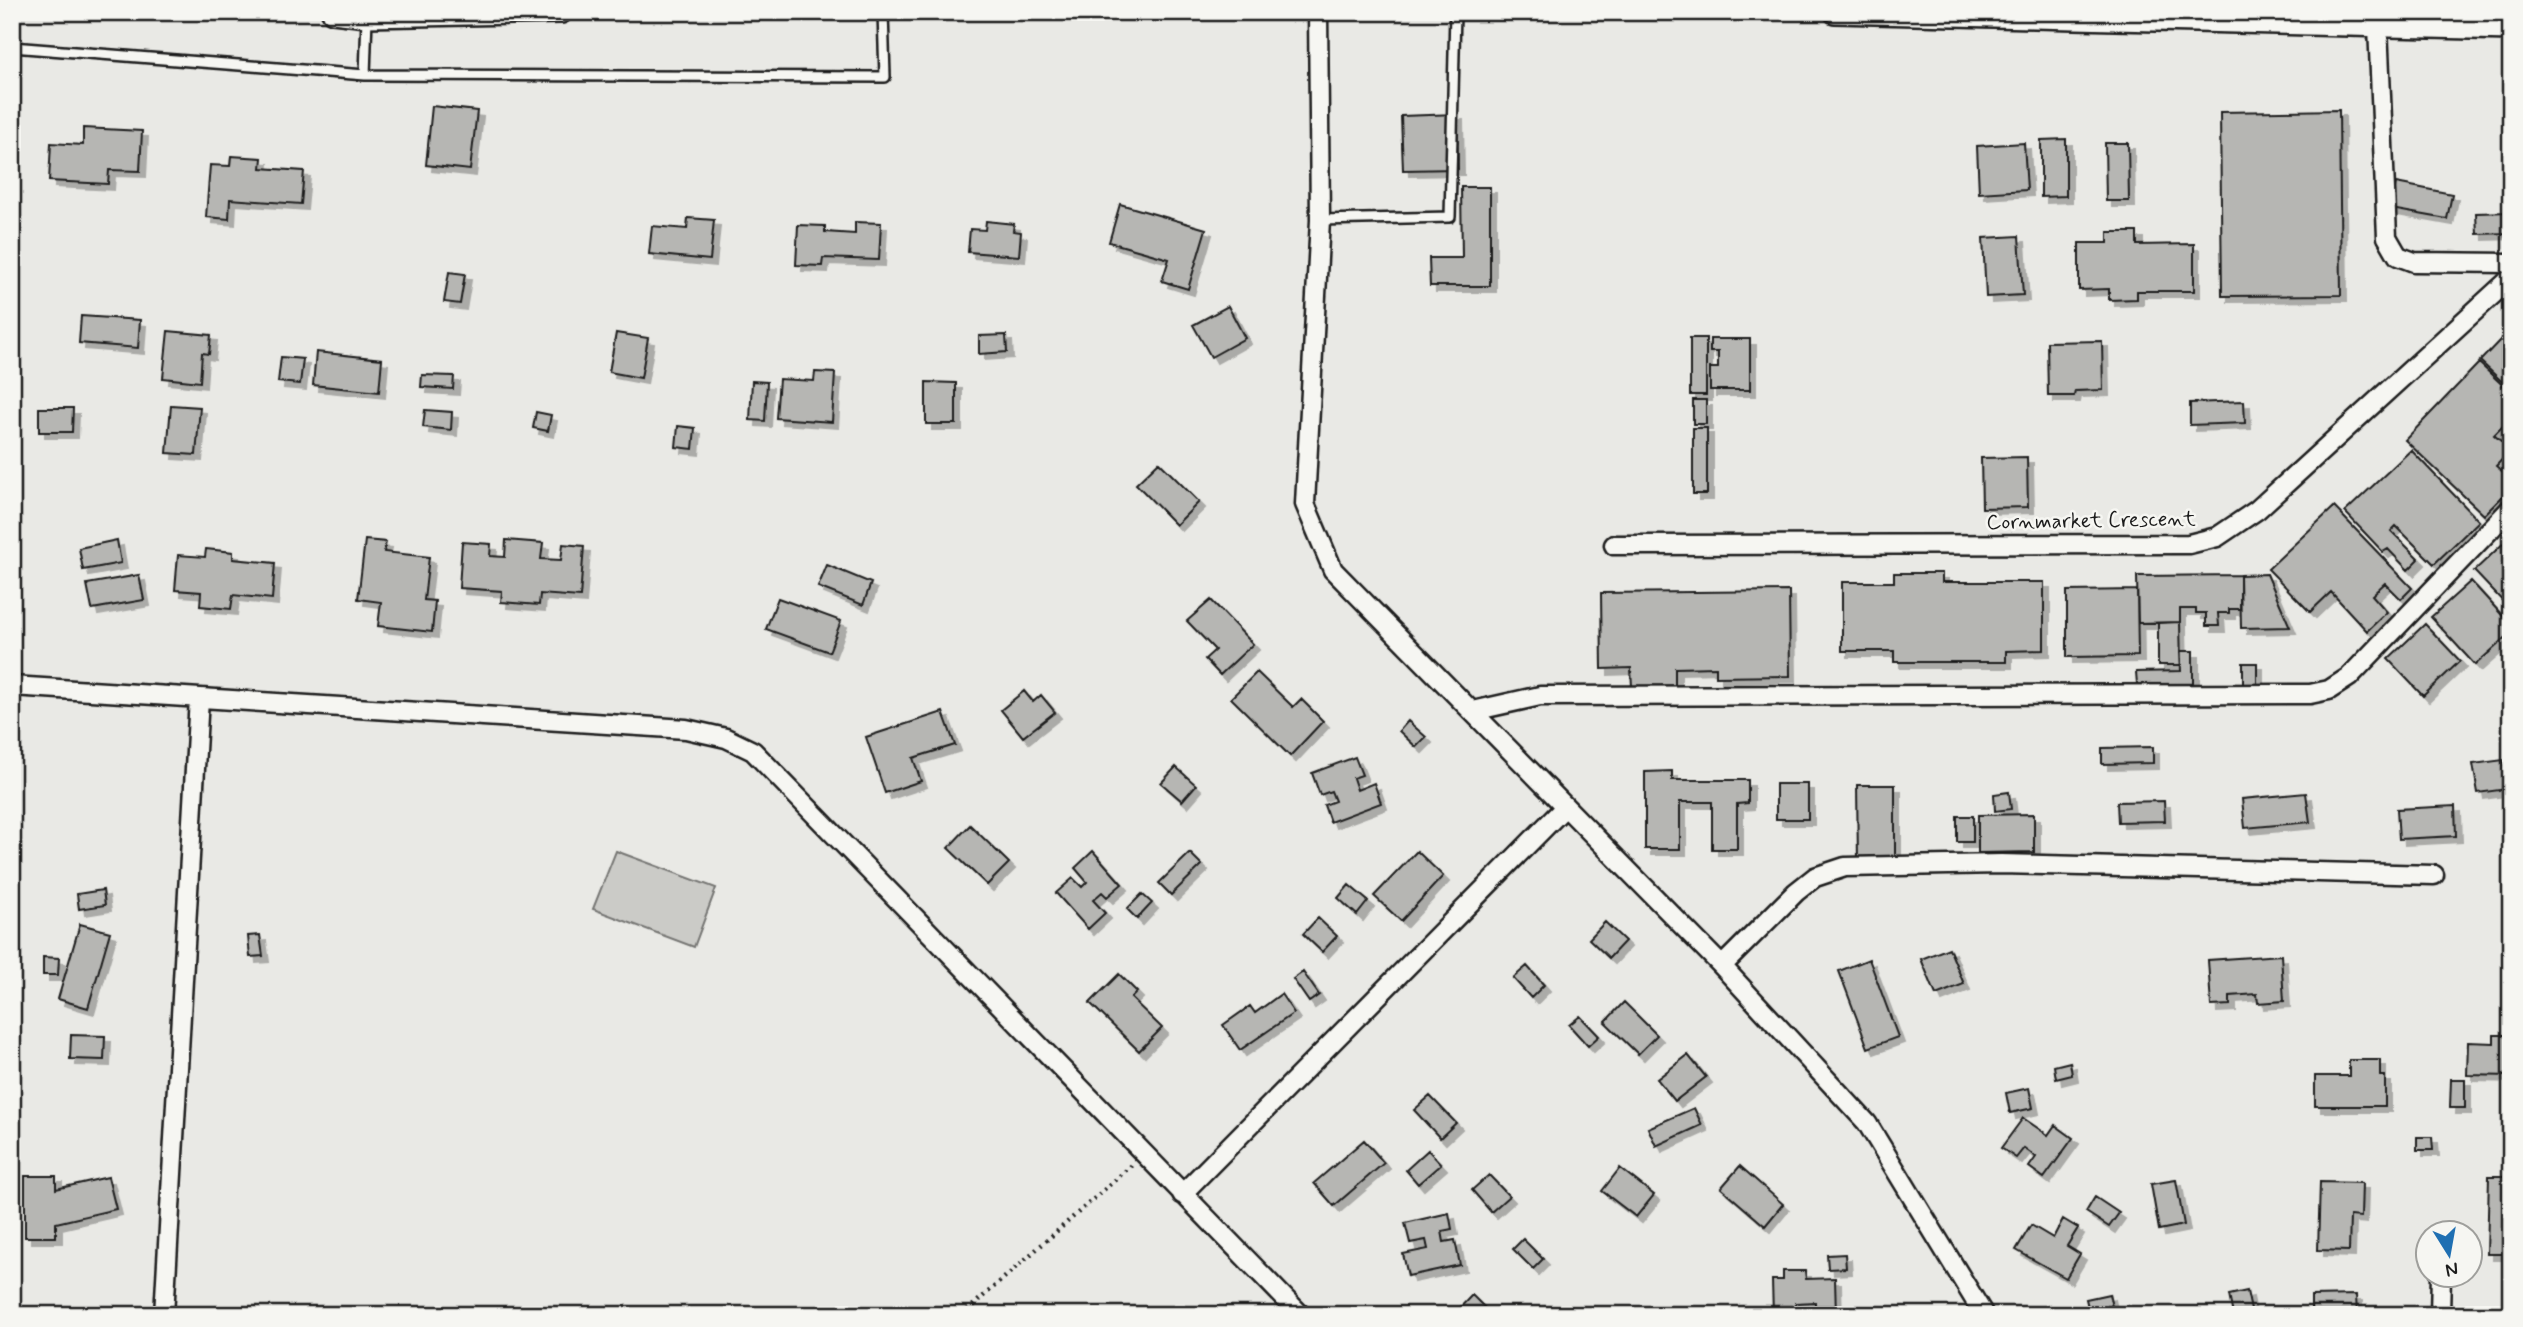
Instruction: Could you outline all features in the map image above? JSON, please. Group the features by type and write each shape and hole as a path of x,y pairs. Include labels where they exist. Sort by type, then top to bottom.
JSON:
{"street":[{"path":"333,12 367,16 561,12"},
{"path":"1318,12 1320,220 1305,504 1333,570 1722,966 1867,1123 1984,1315"},
{"path":"1835,12 2511,29"},
{"path":"2378,26 2387,237 2398,256 2414,262 2511,263"},
{"name":"Cornmarket Crescent","path":"1614,545 2189,544 2217,537 2256,510 2511,278"},
{"path":"1473,711 1540,696 2310,694 2329,691 2349,677 2511,508"},
{"path":"12,686 686,729 726,738 753,751 1301,1315"},
{"path":"164,1315 199,698"},
{"path":"1182,1194 1565,807"},
{"path":"1722,966 1796,892 1815,877 1845,867 2001,864 2434,875"},
{"path":"2440,1315 2441,1288"}],"lane":[{"path":"12,47 365,75 885,77 883,12"},
{"path":"1320,220 1450,217 1455,12"},
{"path":"365,75 367,16"}],"path":[{"path":"962,1315 1146,1153"}],"shaded area":[{"path":"616,851 716,888 694,947 593,909"}],"building":[{"path":"432,106 477,111 470,170 426,165"},
{"path":"2339,110 2341,295 2222,296 2220,112"},
{"path":"1457,114 1458,169 1403,170 1401,116"},
{"path":"83,128 142,131 140,171 109,170 108,184 49,181 51,143 83,145"},
{"path":"2066,139 2066,196 2041,197 2041,140"},
{"path":"2024,143 2027,190 1979,193 1977,146"},
{"path":"2105,143 2128,143 2129,201 2106,201"},
{"path":"231,156 262,158 261,168 304,171 301,204 230,199 229,219 206,217 210,165 230,166"},
{"path":"2396,183 2452,194 2447,219 2391,209"},
{"path":"1461,187 1490,187 1490,286 1430,286 1429,258 1462,258"},
{"path":"1120,204 1206,229 1188,289 1162,281 1169,259 1109,242"},
{"path":"2510,212 2511,233 2477,234 2476,213"},
{"path":"688,218 714,220 710,260 649,254 652,226 687,229"},
{"path":"986,221 1014,224 1013,231 1021,232 1019,256 968,252 970,229 985,230"},
{"path":"855,222 881,223 879,260 823,258 822,266 796,265 798,225 825,226 825,232 855,234"},
{"path":"2108,232 2137,232 2137,245 2194,244 2194,291 2137,291 2137,299 2109,300 2109,289 2079,290 2079,243 2108,243"},
{"path":"2019,236 2023,295 1986,297 1983,238"},
{"path":"449,272 465,274 460,304 444,302"},
{"path":"1228,306 1245,338 1211,357 1193,325"},
{"path":"81,316 140,320 138,348 79,343"},
{"path":"168,331 211,335 209,354 202,353 200,382 163,378"},
{"path":"616,333 648,338 641,378 609,372"},
{"path":"1006,335 1007,352 979,354 979,336"},
{"path":"1690,338 1706,338 1706,395 1690,395"},
{"path":"2502,338 2511,346 2511,390 2480,361"},
{"path":"1710,339 1750,339 1750,390 1710,390 1710,368 1718,368 1718,352 1710,352"},
{"path":"2102,341 2103,390 2075,391 2074,396 2048,396 2047,342"},
{"path":"316,352 382,359 379,392 313,385"},
{"path":"281,357 303,359 300,384 278,382"},
{"path":"2479,363 2511,393 2511,418 2494,435 2511,450 2496,466 2511,479 2511,488 2484,515 2405,440"},
{"path":"815,372 835,373 832,422 776,418 779,379 814,381"},
{"path":"422,375 454,376 453,389 421,387"},
{"path":"752,381 767,382 765,421 750,420"},
{"path":"926,382 956,383 956,424 926,424"},
{"path":"1693,400 1706,400 1706,424 1693,424"},
{"path":"2244,401 2245,423 2190,425 2190,403"},
{"path":"171,405 200,407 196,455 167,453"},
{"path":"39,408 73,408 72,432 39,432"},
{"path":"425,410 452,412 451,430 423,427"},
{"path":"536,412 551,415 548,431 533,428"},
{"path":"678,426 695,428 693,449 676,447"},
{"path":"1693,428 1707,428 1707,494 1693,494"},
{"path":"2411,450 2479,521 2434,564 2396,526 2391,531 2419,559 2408,570 2388,549 2383,552 2345,512"},
{"path":"2511,450 2511,479 2496,466"},
{"path":"2027,457 2028,507 1982,508 1981,458"},
{"path":"1159,462 1199,502 1176,525 1136,484"},
{"path":"2334,507 2412,588 2401,599 2385,583 2372,595 2387,612 2367,631 2331,592 2310,612 2268,569"},
{"path":"2509,538 2511,540 2511,610 2474,571"},
{"path":"117,540 121,563 83,570 79,548"},
{"path":"365,540 386,542 384,552 429,557 424,600 435,601 432,632 378,626 381,602 358,599"},
{"path":"506,540 543,543 541,559 561,560 563,544 584,546 580,597 540,594 539,605 501,602 502,591 459,588 462,542 491,544 490,556 505,557"},
{"path":"206,549 233,552 233,559 275,563 272,599 233,595 231,609 200,606 201,592 175,590 178,555 205,557"},
{"path":"827,565 871,583 863,605 818,587"},
{"path":"1894,573 1942,573 1942,582 2044,582 2044,650 2006,651 2006,662 1894,662 1894,651 1842,651 1842,582 1894,582"},
{"path":"2267,574 2290,627 2241,628 2240,575"},
{"path":"139,575 144,600 92,609 87,584"},
{"path":"2240,575 2240,609 2218,613 2219,626 2206,626 2206,613 2196,613 2196,609 2180,609 2180,622 2138,623 2137,576"},
{"path":"2471,581 2511,625 2511,633 2475,665 2431,617"},
{"path":"2137,590 2138,656 2067,657 2067,591"},
{"path":"1789,591 1790,676 1716,677 1716,667 1675,668 1675,686 1632,687 1631,668 1602,669 1601,593"},
{"path":"778,598 841,621 829,652 766,629"},
{"path":"1211,600 1253,644 1220,675 1205,659 1215,650 1187,621"},
{"path":"2180,622 2181,665 2158,665 2158,623"},
{"path":"2425,624 2460,661 2423,696 2388,659"},
{"path":"2180,651 2193,651 2193,684 2137,684 2136,672 2181,671"},
{"path":"2243,663 2257,663 2257,684 2243,685"},
{"path":"1257,672 1293,707 1301,699 1323,721 1290,756 1231,698"},
{"path":"1024,691 1033,702 1041,695 1055,712 1023,737 1001,710"},
{"path":"943,712 955,745 913,758 921,781 885,793 866,737"},
{"path":"1408,721 1426,737 1416,747 1399,731"},
{"path":"2153,747 2153,763 2102,764 2102,748"},
{"path":"1355,757 1362,775 1353,778 1357,790 1374,783 1381,803 1330,822 1324,805 1335,801 1331,791 1320,795 1312,773"},
{"path":"2503,760 2507,789 2478,793 2473,764"},
{"path":"1176,767 1196,785 1182,801 1161,783"},
{"path":"1672,771 1672,780 1748,780 1748,803 1737,804 1737,849 1712,849 1712,802 1680,802 1680,849 1645,849 1645,772"},
{"path":"1776,784 1808,784 1808,819 1776,819"},
{"path":"1857,785 1895,785 1895,862 1858,862"},
{"path":"2009,792 2011,809 1995,811 1994,794"},
{"path":"2306,793 2310,822 2245,828 2242,799"},
{"path":"2164,801 2165,821 2118,822 2117,802"},
{"path":"2455,806 2456,836 2399,839 2397,809"},
{"path":"2034,814 2034,852 1978,853 1978,815"},
{"path":"1957,816 1973,816 1973,842 1957,842"},
{"path":"970,825 1009,863 987,885 948,848"},
{"path":"1093,851 1122,884 1107,897 1102,892 1093,900 1105,913 1088,929 1056,893 1073,878 1082,887 1087,882 1075,868"},
{"path":"1417,851 1443,876 1401,921 1374,896"},
{"path":"1190,853 1202,865 1171,895 1159,883"},
{"path":"1349,885 1368,901 1357,915 1338,898"},
{"path":"103,890 105,905 79,909 77,894"},
{"path":"1142,894 1152,903 1137,919 1127,909"},
{"path":"1318,918 1337,936 1322,952 1303,934"},
{"path":"1605,922 1625,941 1609,958 1589,939"},
{"path":"80,924 110,932 88,1008 58,999"},
{"path":"260,935 263,956 250,957 248,936"},
{"path":"1949,948 1964,984 1936,995 1921,959"},
{"path":"2281,955 2284,1001 2258,1003 2257,994 2230,996 2230,1005 2211,1006 2208,960"},
{"path":"43,957 59,958 58,975 43,975"},
{"path":"1869,959 1898,1037 1868,1048 1839,971"},
{"path":"1527,966 1544,985 1531,998 1513,978"},
{"path":"1303,972 1319,995 1309,1002 1293,979"},
{"path":"1119,974 1137,992 1131,998 1162,1028 1139,1051 1090,1003"},
{"path":"1281,994 1294,1013 1240,1050 1223,1025 1250,1006 1255,1013"},
{"path":"1624,1002 1657,1035 1638,1054 1605,1022"},
{"path":"1580,1016 1599,1036 1588,1046 1569,1025"},
{"path":"71,1035 105,1036 104,1060 70,1059"},
{"path":"2494,1035 2511,1035 2511,1076 2467,1075 2468,1042 2494,1043"},
{"path":"1688,1055 1706,1077 1675,1101 1657,1079"},
{"path":"2349,1060 2380,1060 2380,1076 2385,1076 2385,1106 2315,1106 2315,1076 2349,1076"},
{"path":"2070,1062 2072,1075 2056,1079 2054,1066"},
{"path":"2451,1079 2465,1079 2465,1108 2450,1108"},
{"path":"2029,1088 2033,1108 2010,1113 2006,1093"},
{"path":"1430,1096 1456,1123 1440,1138 1414,1110"},
{"path":"1694,1108 1702,1125 1656,1146 1648,1128"},
{"path":"2023,1118 2048,1135 2055,1125 2073,1138 2044,1178 2029,1167 2036,1157 2024,1148 2016,1158 2001,1148"},
{"path":"2417,1137 2432,1137 2433,1150 2417,1150"},
{"path":"1364,1140 1384,1163 1334,1206 1314,1183"},
{"path":"1428,1150 1441,1164 1418,1184 1406,1170"},
{"path":"1740,1166 1783,1204 1765,1226 1721,1188"},
{"path":"1620,1168 1654,1195 1636,1217 1602,1191"},
{"path":"1489,1175 1509,1196 1491,1212 1472,1190"},
{"path":"25,1176 56,1176 56,1189 108,1177 116,1209 56,1223 56,1237 25,1237"},
{"path":"2489,1176 2511,1176 2511,1254 2487,1254"},
{"path":"2176,1180 2184,1225 2159,1230 2151,1184"},
{"path":"2320,1182 2362,1183 2361,1217 2350,1216 2349,1251 2318,1250"},
{"path":"2095,1197 2119,1213 2109,1227 2086,1212"},
{"path":"1449,1213 1452,1229 1442,1231 1444,1242 1455,1240 1460,1265 1408,1276 1403,1254 1428,1249 1426,1240 1410,1243 1405,1223"},
{"path":"2063,1219 2078,1228 2067,1246 2080,1254 2066,1278 2016,1250 2031,1225 2053,1238"},
{"path":"1523,1239 1543,1259 1533,1269 1513,1249"},
{"path":"1845,1254 1846,1268 1828,1269 1827,1255"},
{"path":"1783,1271 1805,1271 1806,1279 1835,1278 1836,1315 1815,1315 1815,1302 1796,1303 1796,1315 1773,1315 1772,1280 1783,1280"},
{"path":"2247,1291 2252,1315 2233,1315 2229,1295"},
{"path":"2109,1294 2114,1315 2090,1315 2086,1299"},
{"path":"1472,1295 1492,1315 1453,1315"},
{"path":"2356,1295 2357,1315 2311,1315 2311,1296"}]}
